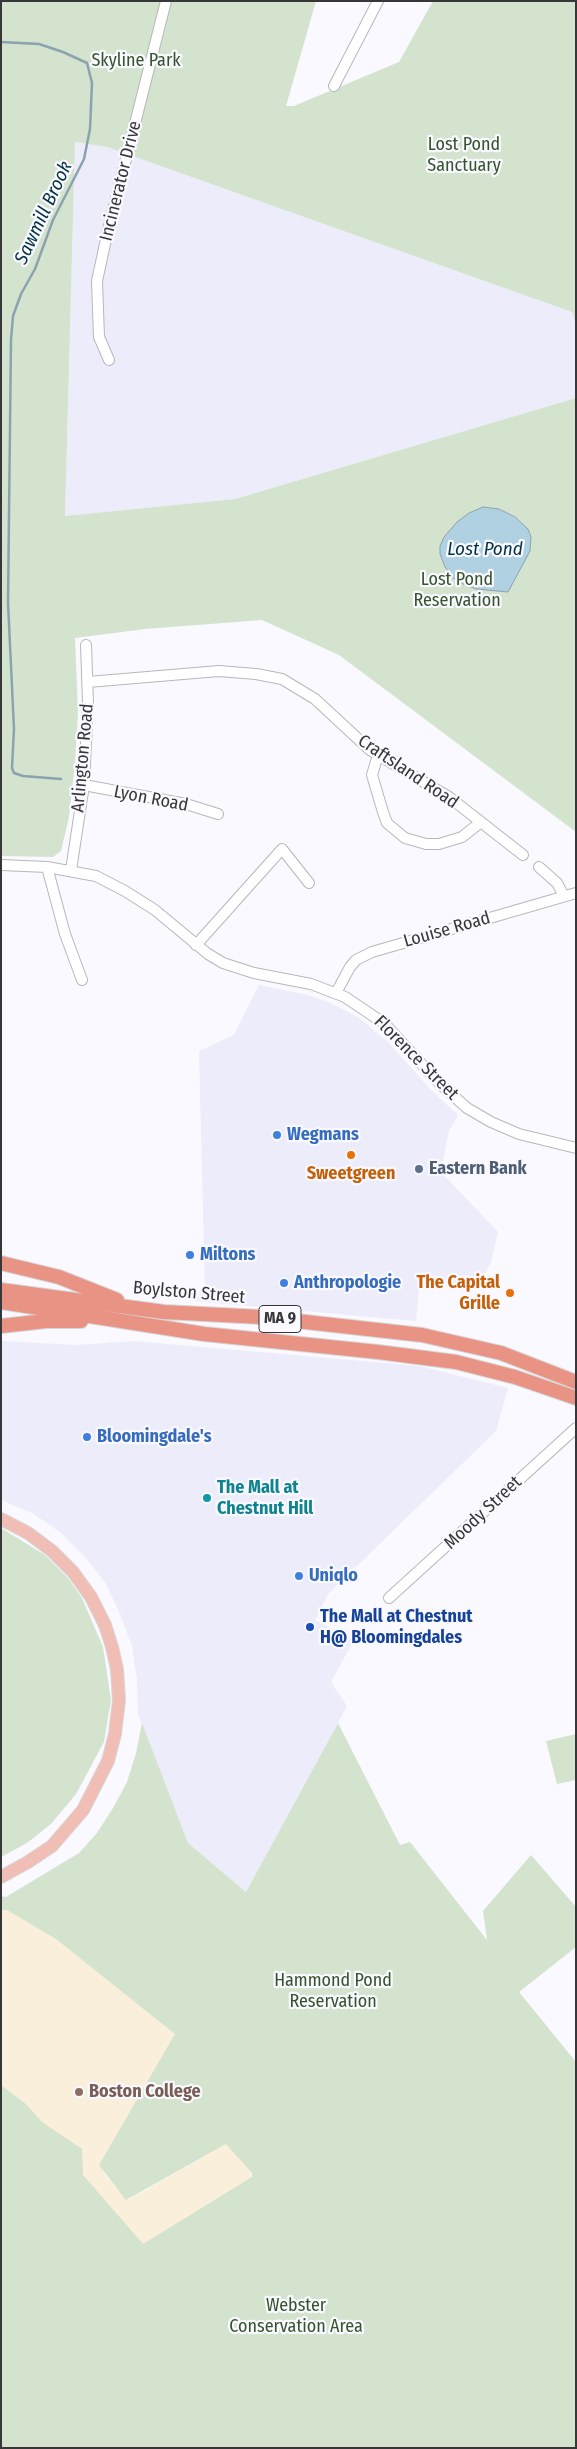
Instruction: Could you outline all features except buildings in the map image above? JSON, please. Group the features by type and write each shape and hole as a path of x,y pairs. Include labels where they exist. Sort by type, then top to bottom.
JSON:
{"highway":[{"path":"1,1263 59,1277 136,1308"},
{"name":"Boylston Street","path":"1,1290 180,1314 260,1318 422,1335 501,1353 576,1382"},
{"name":"Boylston Street","path":"1,1302 204,1334 456,1362 515,1377 576,1398"},
{"path":"1,1326 58,1321 136,1324"}],"main road":[{"path":"1,1519 28,1533 52,1551 74,1572 87,1591 99,1611 110,1639 116,1662 119,1696 116,1730 110,1756 102,1777 84,1810 52,1846 1,1876"}],"street":[{"name":"Incinerator Drive","path":"109,360 99,337 97,281 108,230 166,1"},
{"path":"334,86 378,1"},
{"name":"Arlington Road","path":"71,870 84,785 88,682 86,645"},
{"name":"Craftsland Road","path":"88,682 203,672 238,672 270,676 294,684 315,699 362,744 437,790 523,855"},
{"path":"378,755 372,775 382,812 387,822 405,838 426,844 439,844 462,837 481,822"},
{"name":"Lyon Road","path":"84,785 186,804 218,814"},
{"path":"198,946 282,849 309,883"},
{"name":"Florence Street","path":"1,865 47,867 96,876 125,891 167,919 198,946 230,967 305,982 336,993 365,1008 385,1024 439,1083 479,1116 519,1134 576,1148"},
{"path":"47,867 65,934 82,980"},
{"path":"540,868 557,883 564,896"},
{"name":"Louise Road","path":"336,993 350,967 356,960 372,952 576,892"},
{"name":"Moody Street","path":"389,1598 576,1428"}],"shaded area":[{"path":"75,142 107,147 572,312 576,325 576,398 235,499 65,516"},
{"path":"259,985 308,995 331,1003 359,1018 387,1041 431,1090 458,1115 449,1131 441,1172 498,1232 491,1263 478,1285 420,1279 416,1321 193,1301 205,1290 199,1051 234,1035"},
{"path":"1,1341 76,1345 134,1341 419,1366 508,1388 496,1431 328,1594 315,1620 354,1640 331,1682 347,1706 246,1892 188,1843 138,1714 137,1679 132,1646 106,1584 86,1558 61,1533 34,1514 1,1500"},
{"name":"Boston College","path":"9,1901 180,2037 102,2166 105,2175 128,2200 235,2139 251,2169 251,2180 141,2288 49,2132 26,2104 1,2085 1,1905"}],"green space":[{"path":"1,1 316,1 286,106 294,106 399,62 433,1 576,1 576,325 572,312 107,147 75,142 65,516 235,499 576,398 576,832 339,655 262,620 145,629 75,638 78,712 75,763 69,817 61,851 53,857 1,856"},
{"path":"1,1528 45,1555 68,1578 82,1598 103,1647 111,1700 104,1742 76,1794 51,1824 27,1843 1,1857"},
{"path":"142,1723 188,1843 246,1892 338,1723 400,1845 410,1842 487,1940 483,1911 531,1855 576,1907 576,1947 519,1992 576,2062 576,2448 1,2448 1,2085 26,2104 42,2122 82,2149 83,2175 143,2244 252,2177 252,2173 226,2144 126,2200 99,2165 175,2034 56,1939 7,1910 1,1910 1,1896 6,1897 79,1853 97,1833 127,1782 136,1753"},
{"path":"576,1734 576,1780 557,1784 546,1741"}],"water":[{"name":"Lost Pond","path":"483,507 499,509 515,517 528,529 531,537 530,551 508,592 476,589 463,584 453,578 445,567 440,554 440,546 444,537 457,522 469,513"}],"waterway":[{"name":"Sawmill Brook","path":"1,42 39,44 63,52 87,63 92,83 90,129 84,159 53,220 35,269 21,294 13,316 11,340 8,603 14,729 12,768 14,773 23,776 61,779"}],"place":[{"name":"Wegmans","path":"277,1135"},
{"name":"Sweetgreen","path":"351,1155"},
{"name":"Eastern Bank","path":"419,1169"},
{"name":"Miltons","path":"190,1255"},
{"name":"Anthropologie","path":"284,1283"},
{"name":"The Capital Grille","path":"510,1293"},
{"name":"Bloomingdale's","path":"87,1437"},
{"name":"The Mall at Chestnut Hill","path":"207,1498"},
{"name":"Uniqlo","path":"299,1576"},
{"name":"The Mall at Chestnut H@ Bloomingdales","path":"310,1627"},
{"name":"Boston College","path":"79,2092"}],"park label":[{"name":"Skyline Park","path":"136,61"},
{"name":"Lost Pond Sanctuary","path":"464,155"},
{"name":"Lost Pond Reservation","path":"457,590"},
{"name":"Hammond Pond Reservation","path":"333,1991"},
{"name":"Webster Conservation Area","path":"296,2316"}]}
